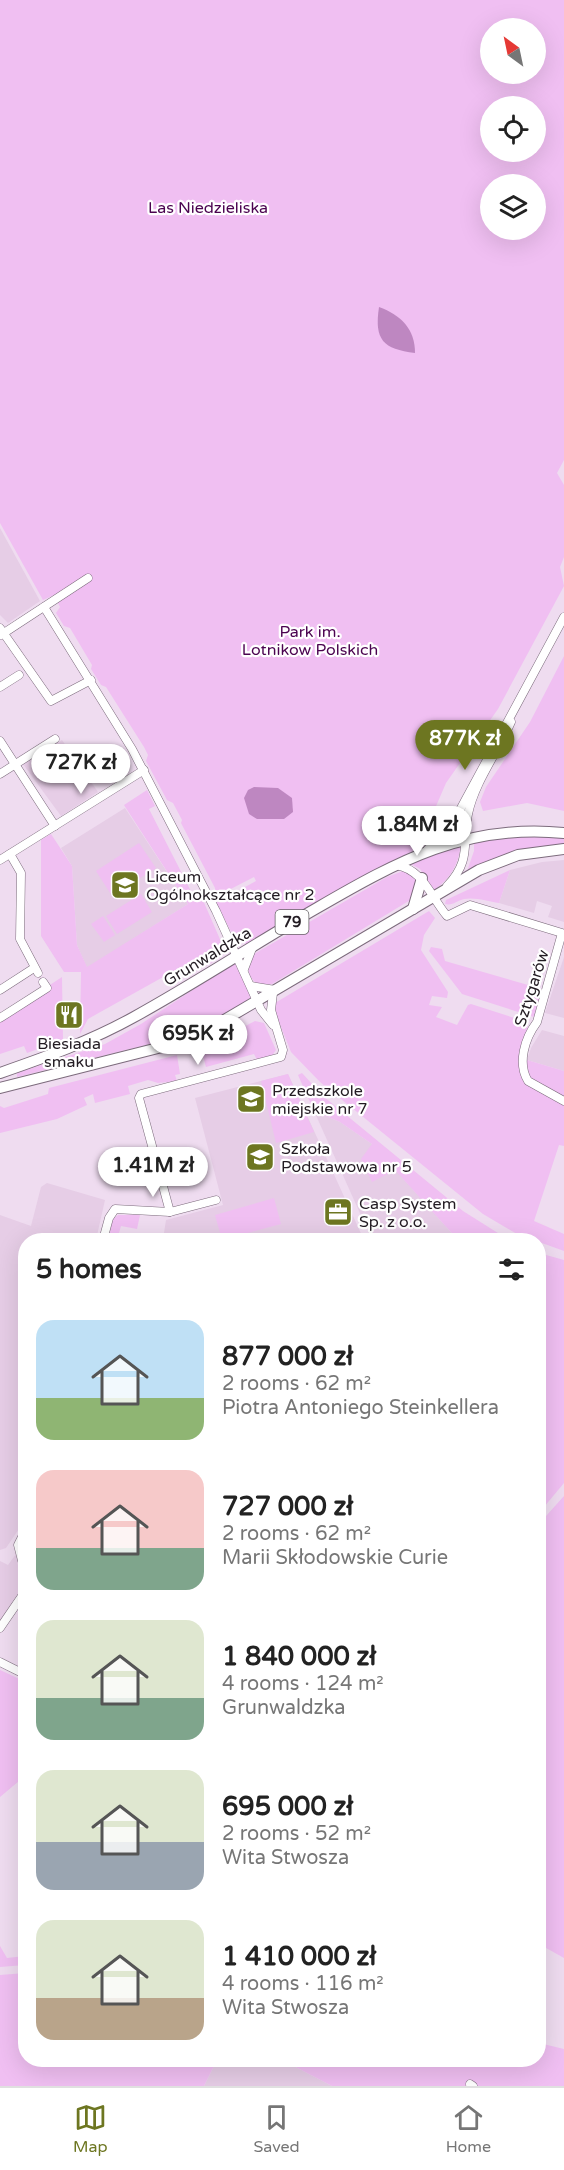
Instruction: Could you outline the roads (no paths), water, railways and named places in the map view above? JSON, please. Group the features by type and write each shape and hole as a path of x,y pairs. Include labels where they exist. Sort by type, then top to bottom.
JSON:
{"main road":[{"name":"Grunwaldzka","path":"0,1073 100,1035 395,864 426,850 466,838 514,831 564,833"},
{"path":"0,1088 184,1041 258,1002 434,896 505,860 525,854 564,849"},
{"path":"413,909 422,878"}],"street":[{"path":"88,578 1,633 51,701 91,680"},
{"path":"44,607 91,680 144,770 244,969 258,1002 273,1025"},
{"path":"395,864 411,869 422,878 434,896 460,872 465,859 469,810 476,789 564,617"},
{"path":"0,687 19,675"},
{"path":"426,850 442,836 456,817 501,730 519,704"},
{"path":"0,774 55,739"},
{"path":"0,741 55,826"},
{"path":"0,860 144,770"},
{"path":"0,990 36,971 20,939 21,873 10,854"},
{"name":"Sztygarów","path":"434,896 447,916 470,905 562,933 537,1022 532,1029 522,1061 528,1082 564,1101"},
{"path":"244,969 253,946"},
{"path":"0,1018 47,988 43,982"},
{"path":"170,1212 139,1098 141,1094 274,1060 283,1055 273,1025 271,1010 275,992 250,986"},
{"path":"105,1233 109,1218 115,1209 170,1212 216,1200"},
{"path":"0,1628 18,1602"},
{"path":"0,1662 18,1671"}],"place":[{"name":"Liceum Ogólnokształcące nr 2","path":"125,885"},
{"name":"Biesiada smaku","path":"69,1015"},
{"name":"Przedszkole miejskie nr 7","path":"251,1099"},
{"name":"Szkoła Podstawowa nr 5","path":"260,1157"},
{"name":"Casp System Sp. z o.o.","path":"338,1212"}],"park label":[{"name":"Las Niedzieliska","path":"208,207"},
{"name":"Park im. Lotnikow Polskich","path":"310,640"}]}
